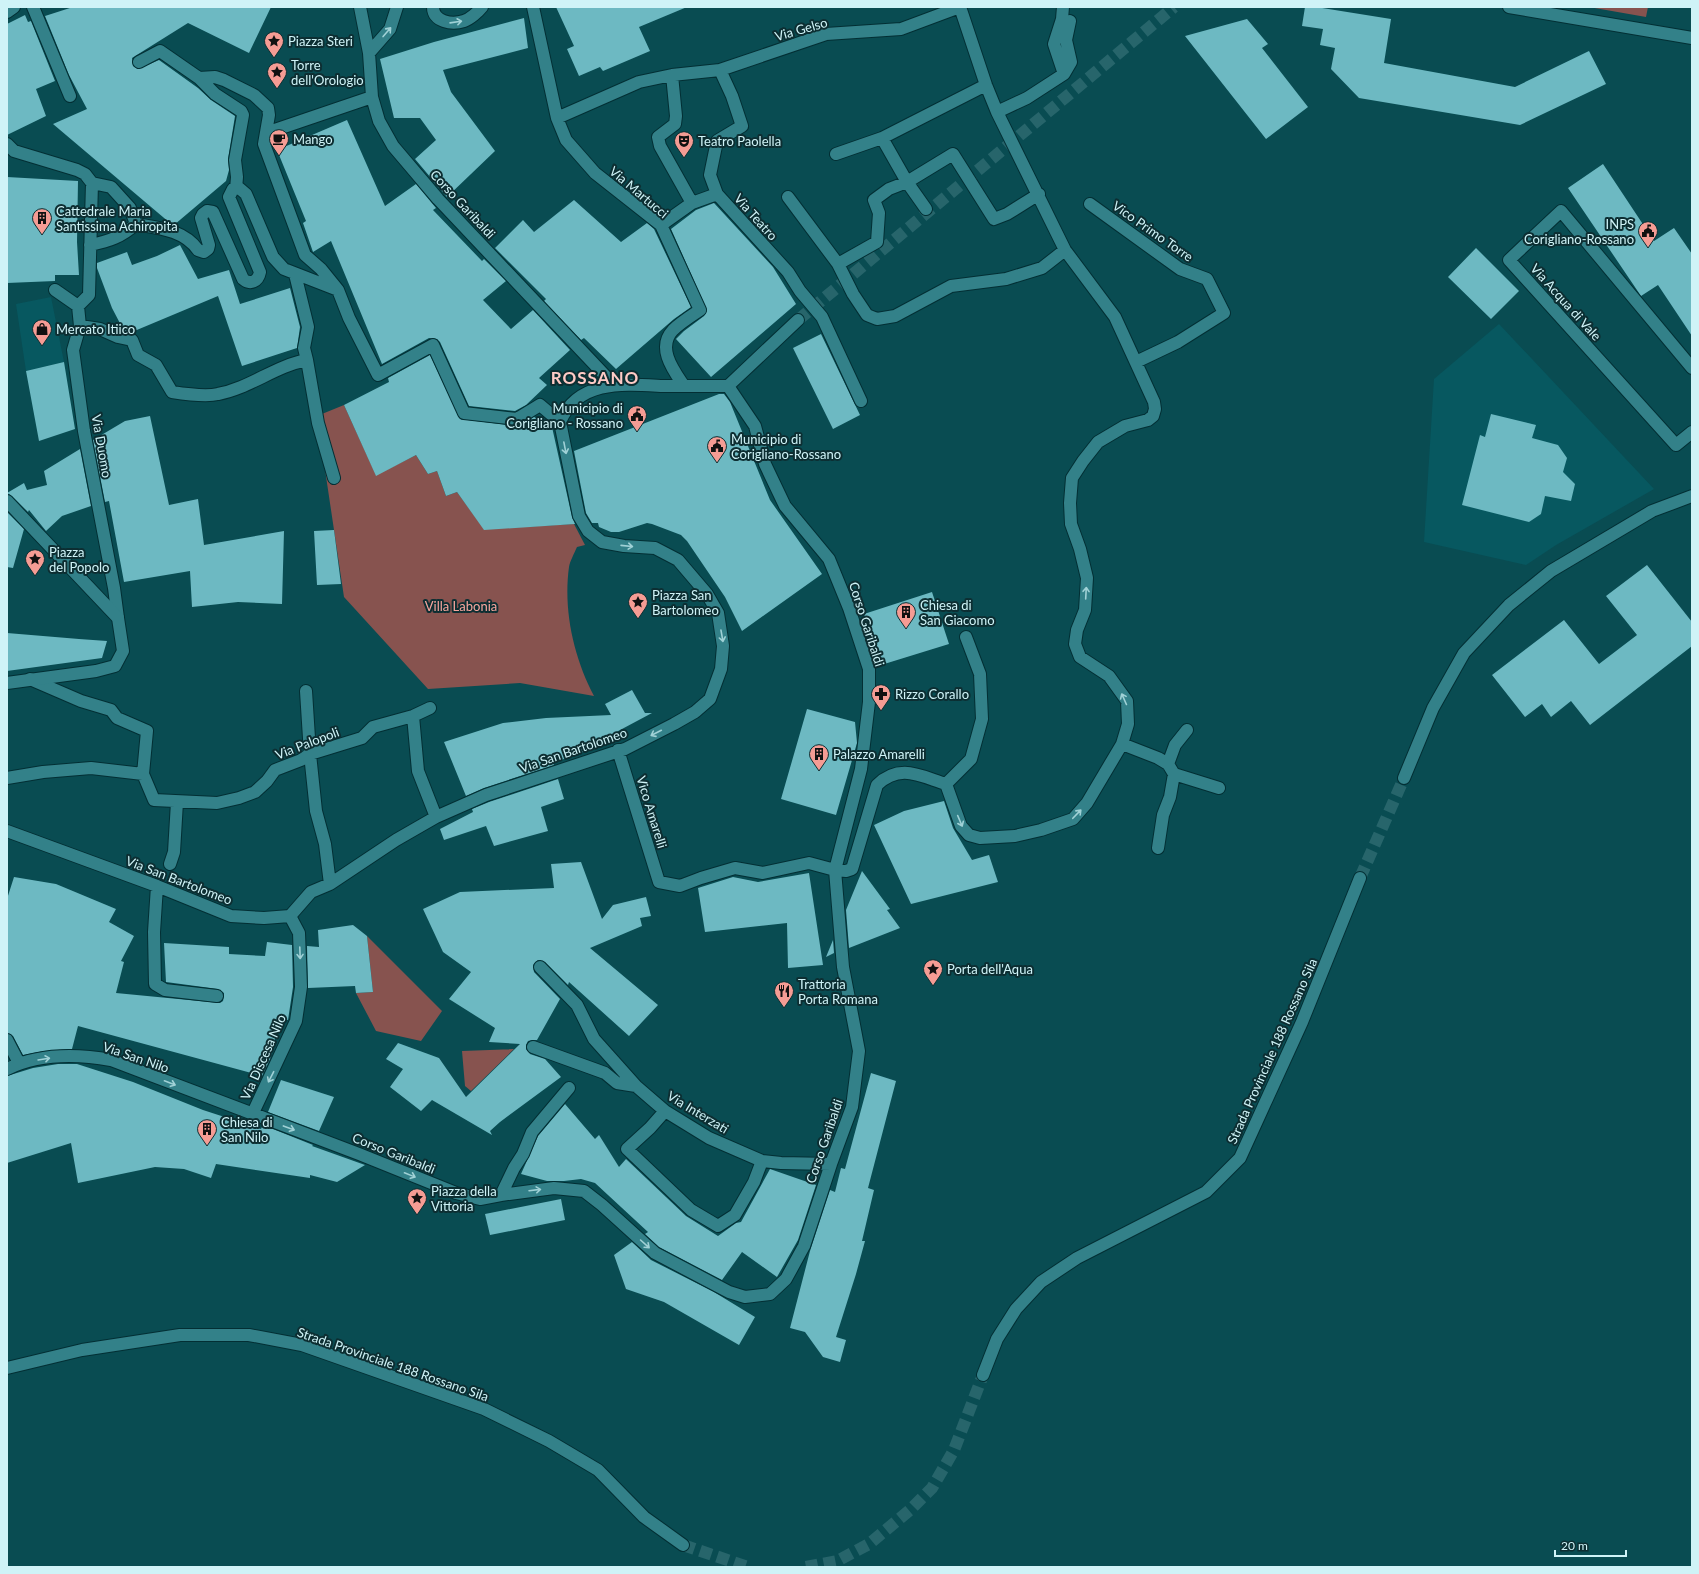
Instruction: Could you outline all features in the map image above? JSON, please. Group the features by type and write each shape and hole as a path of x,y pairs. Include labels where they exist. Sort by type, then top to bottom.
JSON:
{"street":[{"path":"7,12 14,7"},
{"path":"33,7 70,96"},
{"name":"Corso Garibaldi","path":"360,7 369,53 372,97 379,121 393,146 419,178 613,384"},
{"path":"369,53 390,29 397,7"},
{"path":"433,7 438,19 448,23 464,21 482,7"},
{"name":"Via Martucci","path":"533,7 557,118 566,140 595,173 661,225 700,310 673,330 668,337 666,344 666,353 672,369 684,386"},
{"path":"946,784 961,826 969,835 980,838 1015,836 1041,830 1073,819 1087,803 1122,744 1128,724 1127,701 1109,676 1080,657 1075,644 1085,610 1086,578 1080,549 1071,524 1070,503 1072,478 1098,442 1125,426 1148,420 1153,416 1155,409 1154,402 1115,317 1065,250 998,112 986,85 960,7"},
{"name":"Via Gelso","path":"557,118 639,82 672,75 720,70 826,34 901,29 960,7"},
{"path":"1063,7 1062,19 1054,44 1064,74"},
{"path":"1509,7 1692,38"},
{"path":"998,112 1027,98 1064,74 1071,62 1066,40 1070,21"},
{"path":"136,224 166,230 183,236 196,246 198,250 204,252 208,249 209,245 201,218 204,212 213,212 243,279 248,282 254,281 258,278 260,272 229,197 231,192 236,188 237,176 235,160 243,115 241,111 215,94 199,78 160,51 139,62"},
{"path":"717,194 710,176 717,141 742,126 732,96 720,70"},
{"path":"672,75 676,116 675,124 658,138 660,146 692,203"},
{"path":"199,78 215,77 224,80 254,95 268,108 269,115 264,144 305,255 321,269 338,290 349,318 378,374 433,345 464,413 518,419 540,405 560,422 565,410 575,400 594,390 613,384 728,386 798,320"},
{"path":"836,154 882,138 986,85"},
{"path":"266,133 372,97"},
{"path":"882,138 907,182 926,209"},
{"path":"7,144 14,151 77,170 85,174 92,183 110,187 130,208 136,224"},
{"path":"838,264 877,242 879,213 874,200 889,189 907,182 954,154 994,219 1007,214 1039,194"},
{"path":"56,290 78,306 89,296 92,183"},
{"path":"236,188 242,189 246,194 273,257 284,269 338,290"},
{"name":"Via Teatro","path":"661,225 692,203 717,194 788,272 800,291 822,316 861,401"},
{"path":"788,197 838,264 852,294 867,316 877,319 895,316 951,286 1006,279 1042,268 1065,250"},
{"name":"Vico Primo Torre","path":"1090,204 1180,270 1207,279 1224,313 1178,342 1136,362"},
{"name":"Via Acqua di Vale","path":"1692,368 1561,211 1509,260 1676,445 1692,432"},
{"path":"90,244 110,241 125,233 136,224"},
{"path":"295,274 308,327 304,348 318,422 334,478"},
{"name":"Via Duomo","path":"30,680 96,671 115,666 123,651 114,588 84,431 73,350 80,326 78,306"},
{"path":"80,326 100,329 118,337 132,340 138,355 156,365 172,392 218,394 248,384 292,363 307,360"},
{"name":"Corso Garibaldi","path":"252,1115 358,1154 456,1194 480,1199 501,1194 554,1188 584,1191 602,1205 655,1253 706,1281 729,1292 745,1297 770,1294 786,1279 804,1246 831,1164 852,1107 859,1051 843,967 835,870 860,769 869,702 869,669 849,608 829,560 785,506 765,464 755,426 728,386"},
{"name":"Via San Bartolomeo","path":"9,834 157,886 231,916 264,918 290,916 311,892 330,884 396,840 436,817 486,795 618,750 625,749 695,712 710,699 721,669 723,646 718,613 707,594 678,560 655,548 624,546 602,542 588,531 579,516 560,422"},
{"path":"1404,778 1434,708 1464,653 1509,605 1552,571 1652,512 1692,496"},
{"path":"7,501 118,618"},
{"path":"946,784 971,759 982,718 980,674 966,637"},
{"path":"7,683 30,680"},
{"name":"Via Palopoli","path":"30,680 81,701 111,710 117,718 147,731 143,774 154,800 177,802 217,803 239,798 255,792 267,782 274,770 301,760 310,754 362,738 374,727 414,716 430,708"},
{"path":"306,691 310,754 316,811 325,844 330,884"},
{"path":"414,716 418,771 436,817"},
{"path":"1168,764 1175,745 1187,730"},
{"path":"1122,744 1158,758 1168,764 1174,774 1170,796 1163,815 1158,848"},
{"name":"Vico Amarelli","path":"618,750 660,882 680,886 735,868 763,873 809,863 835,870"},
{"path":"7,778 43,772 91,768 143,774"},
{"path":"835,870 846,871 852,869 877,785 886,777 895,773 909,773 946,784"},
{"path":"1174,774 1219,788"},
{"path":"170,864 174,852 177,802"},
{"name":"Strada Provinciale 188 Rossano Sila","path":"983,1375 997,1338 1016,1309 1041,1282 1077,1258 1206,1192 1240,1158 1302,1022 1360,878"},
{"path":"157,886 154,932 155,984 165,990 217,996"},
{"name":"Via Discesa Nilo","path":"252,1115 296,1021 301,987 299,933 290,916"},
{"name":"Via Interzati","path":"540,967 577,1005 594,1039 636,1086 665,1111 709,1138 762,1161 831,1164"},
{"path":"7,1040 19,1063"},
{"path":"533,1047 605,1073 617,1083 636,1086"},
{"name":"Via San Nilo","path":"7,1068 19,1063 60,1056 90,1057 111,1060 252,1115"},
{"path":"501,1194 523,1154 532,1132 569,1088"},
{"path":"665,1111 650,1128 627,1149 691,1210 718,1226 734,1215 754,1182 762,1161"},
{"name":"Strada Provinciale 188 Rossano Sila","path":"7,1368 82,1350 180,1335 249,1335 302,1345 484,1409 549,1441 598,1470 644,1517 683,1545"}],"shaded area":[{"name":"Mercato Itiico","path":"51,297 64,362 26,371 16,304"},
{"path":"1499,324 1654,489 1556,545 1526,565 1424,542 1434,379"}],"green space":[{"path":"1589,7 1648,7 1646,17"},
{"name":"Villa Labonia","path":"344,405 376,475 416,455 428,474 437,471 446,496 457,492 484,529 574,524 585,545 577,547 571,560 568,584 569,617 581,666 594,696 520,683 428,689 344,597 317,416"},
{"path":"367,936 442,1011 421,1041 376,1031 356,993 373,992"},
{"path":"514,1049 471,1091 465,1086 462,1051"}],"building":[{"path":"73,7 271,7 249,53 188,23 132,58 133,66 138,69 159,60 198,88 211,100 235,116 228,159 229,170 226,181 174,225 53,124 87,109 69,75 45,16"},
{"path":"556,7 687,7 639,27 650,51 603,71 600,67 579,76 567,49 574,46"},
{"path":"1305,7 1316,7 1391,19 1384,63 1515,87 1589,51 1606,84 1520,125 1359,98 1331,69 1335,48 1320,45 1323,29 1302,26"},
{"path":"25,15 28,22 31,21 55,81 36,89 46,116 7,135 7,24"},
{"path":"524,18 528,48 443,70 451,92 495,151 447,197 415,159 436,140 420,118 394,118 380,59 434,42"},
{"path":"1247,19 1268,44 1262,48 1308,107 1266,139 1185,36"},
{"path":"347,120 385,206 416,184 436,208 433,210 482,261 484,259 506,281 483,300 511,329 533,310 570,350 539,378 547,385 526,405 515,411 469,406 440,342 437,339 429,338 382,364 331,241 313,252 303,223 306,221 277,150"},
{"name":"INPS Corigliano-Rossano","path":"1603,164 1654,241 1674,228 1692,254 1692,336 1658,285 1641,296 1568,188"},
{"name":"Cattedrale Maria Santissima Achiropita","path":"7,177 78,181 77,242 79,275 55,275 55,281 7,283"},
{"path":"574,200 621,242 647,223 654,229 691,307 674,319 616,369 584,338 581,340 544,301 546,299 495,248 523,220 534,232"},
{"path":"714,203 773,267 796,304 711,377 676,339 704,316 707,310 671,229 696,210"},
{"path":"180,245 198,279 229,270 240,304 290,288 300,327 297,348 242,366 218,296 132,332 124,331 112,308 97,268 97,263 127,252 132,265 157,256"},
{"path":"1476,248 1519,291 1491,319 1448,277"},
{"path":"821,334 860,415 833,429 793,348"},
{"path":"430,355 460,419 516,426 521,425 534,417 552,427 572,517 575,524 484,530 457,492 446,496 437,471 428,474 416,455 376,476 344,405 389,382 388,378"},
{"path":"64,362 75,429 39,441 26,371"},
{"path":"719,394 724,394 730,402 770,500 822,574 742,631 725,597 687,541 681,535 647,523 619,532 611,532 599,527 598,523 592,523 586,513 574,451"},
{"path":"1491,414 1536,425 1532,438 1558,445 1567,458 1563,472 1575,484 1571,501 1545,496 1541,514 1529,522 1462,505 1480,435 1485,437"},
{"path":"150,416 169,505 198,499 204,545 284,531 282,604 238,602 192,607 190,571 124,582 109,501 105,502 93,440 125,421"},
{"path":"80,449 91,506 62,516 46,531 29,510 28,512 7,493 24,483 27,490 47,485 44,471"},
{"path":"7,512 24,529 13,568 7,567"},
{"path":"334,530 341,584 317,585 314,531"},
{"path":"1647,565 1692,622 1692,646 1590,725 1571,701 1551,717 1542,704 1525,717 1492,675 1564,620 1599,664 1637,635 1606,596"},
{"name":"Chiesa di San Giacomo","path":"932,592 949,644 881,665 864,614"},
{"path":"7,633 107,641 102,658 7,671"},
{"path":"632,690 645,713 652,713 607,737 610,742 553,763 554,765 484,788 466,796 444,742 503,723 546,718 611,715 605,704"},
{"name":"Palazzo Amarelli","path":"807,709 855,722 857,743 836,815 781,799"},
{"path":"558,779 564,799 541,807 548,831 494,846 486,826 444,840 440,829 473,812 472,809"},
{"path":"944,801 953,828 972,860 989,855 998,882 911,904 874,825 904,811"},
{"path":"581,862 602,919 613,905 646,897 651,916 640,918 642,926 590,948 658,1005 629,1036 569,982 568,985 545,962 538,960 533,965 534,972 560,999 537,1040 528,1041 526,1049 530,1054 545,1059 561,1077 500,1122 490,1131 492,1135 432,1100 421,1111 390,1087 403,1069 386,1059 398,1043 439,1058 466,1097 520,1044 489,1042 495,1028 449,999 471,972 443,952 423,909 460,892 554,888 551,864"},
{"path":"862,871 890,909 887,910 900,928 849,948 846,910"},
{"path":"809,873 823,965 788,968 787,923 705,932 698,888 733,877 758,882"},
{"path":"14,877 56,884 116,909 109,922 134,936 121,961 124,962 116,993 220,1003 223,1001 224,993 218,989 166,982 164,943 229,947 229,954 265,956 267,942 292,945 293,987 288,1020 280,1019 270,1059 262,1076 78,1026 72,1049 44,1051 23,1055 13,1036 7,1033 7,899"},
{"path":"353,925 367,936 373,992 356,993 355,986 308,988 307,946 319,947 318,930"},
{"path":"833,940 834,953 826,957"},
{"path":"58,1064 77,1064 133,1082 203,1110 261,1129 263,1125 313,1145 312,1146 365,1165 337,1182 310,1175 310,1178 216,1164 211,1178 184,1169 155,1167 78,1183 71,1143 7,1163 7,1076 33,1068"},
{"path":"871,1073 896,1081 868,1188 874,1190 862,1241 865,1241 836,1337 846,1340 840,1362 823,1357 805,1332 790,1328 810,1251 830,1190 835,1192 841,1168 845,1169"},
{"path":"281,1080 334,1097 319,1131 268,1112"},
{"path":"565,1104 595,1139 599,1135 619,1167 626,1159 686,1216 718,1236 736,1223 741,1222 770,1169 816,1185 798,1240 777,1277 742,1252 722,1280 659,1247 645,1234 648,1232 595,1183 581,1179 547,1181 521,1174 538,1136"},
{"path":"561,1199 565,1220 490,1235 485,1214"},
{"path":"632,1242 651,1260 714,1292 755,1317 739,1345 664,1302 626,1289 614,1255"}],"tunnel":[{"path":"798,320 1174,7"},
{"path":"1360,878 1404,778"},
{"path":"806,1567 837,1561 869,1544 910,1510 932,1488 954,1450 983,1375"},
{"path":"683,1545 748,1567"}],"place":[{"name":"Piazza Steri","path":"274,58"},
{"name":"Torre dell'Orologio","path":"277,89"},
{"name":"Mango","path":"279,156"},
{"name":"Teatro Paolella","path":"684,158"},
{"name":"Cattedrale Maria Santissima Achiropita","path":"42,235"},
{"name":"INPS Corigliano-Rossano","path":"1648,248"},
{"name":"Mercato Itiico","path":"42,346"},
{"name":"Municipio di Corigliano - Rossano","path":"637,432"},
{"name":"Municipio di Corigliano-Rossano","path":"717,463"},
{"name":"Piazza del Popolo","path":"35,576"},
{"name":"Piazza San Bartolomeo","path":"638,619"},
{"name":"Chiesa di San Giacomo","path":"906,629"},
{"name":"Rizzo Corallo","path":"881,711"},
{"name":"Palazzo Amarelli","path":"819,771"},
{"name":"Porta dell'Aqua","path":"933,986"},
{"name":"Trattoria Porta Romana","path":"784,1008"},
{"name":"Chiesa di San Nilo","path":"207,1146"},
{"name":"Piazza della Vittoria","path":"417,1215"}],"district":[{"name":"ROSSANO","path":"595,378"}]}
